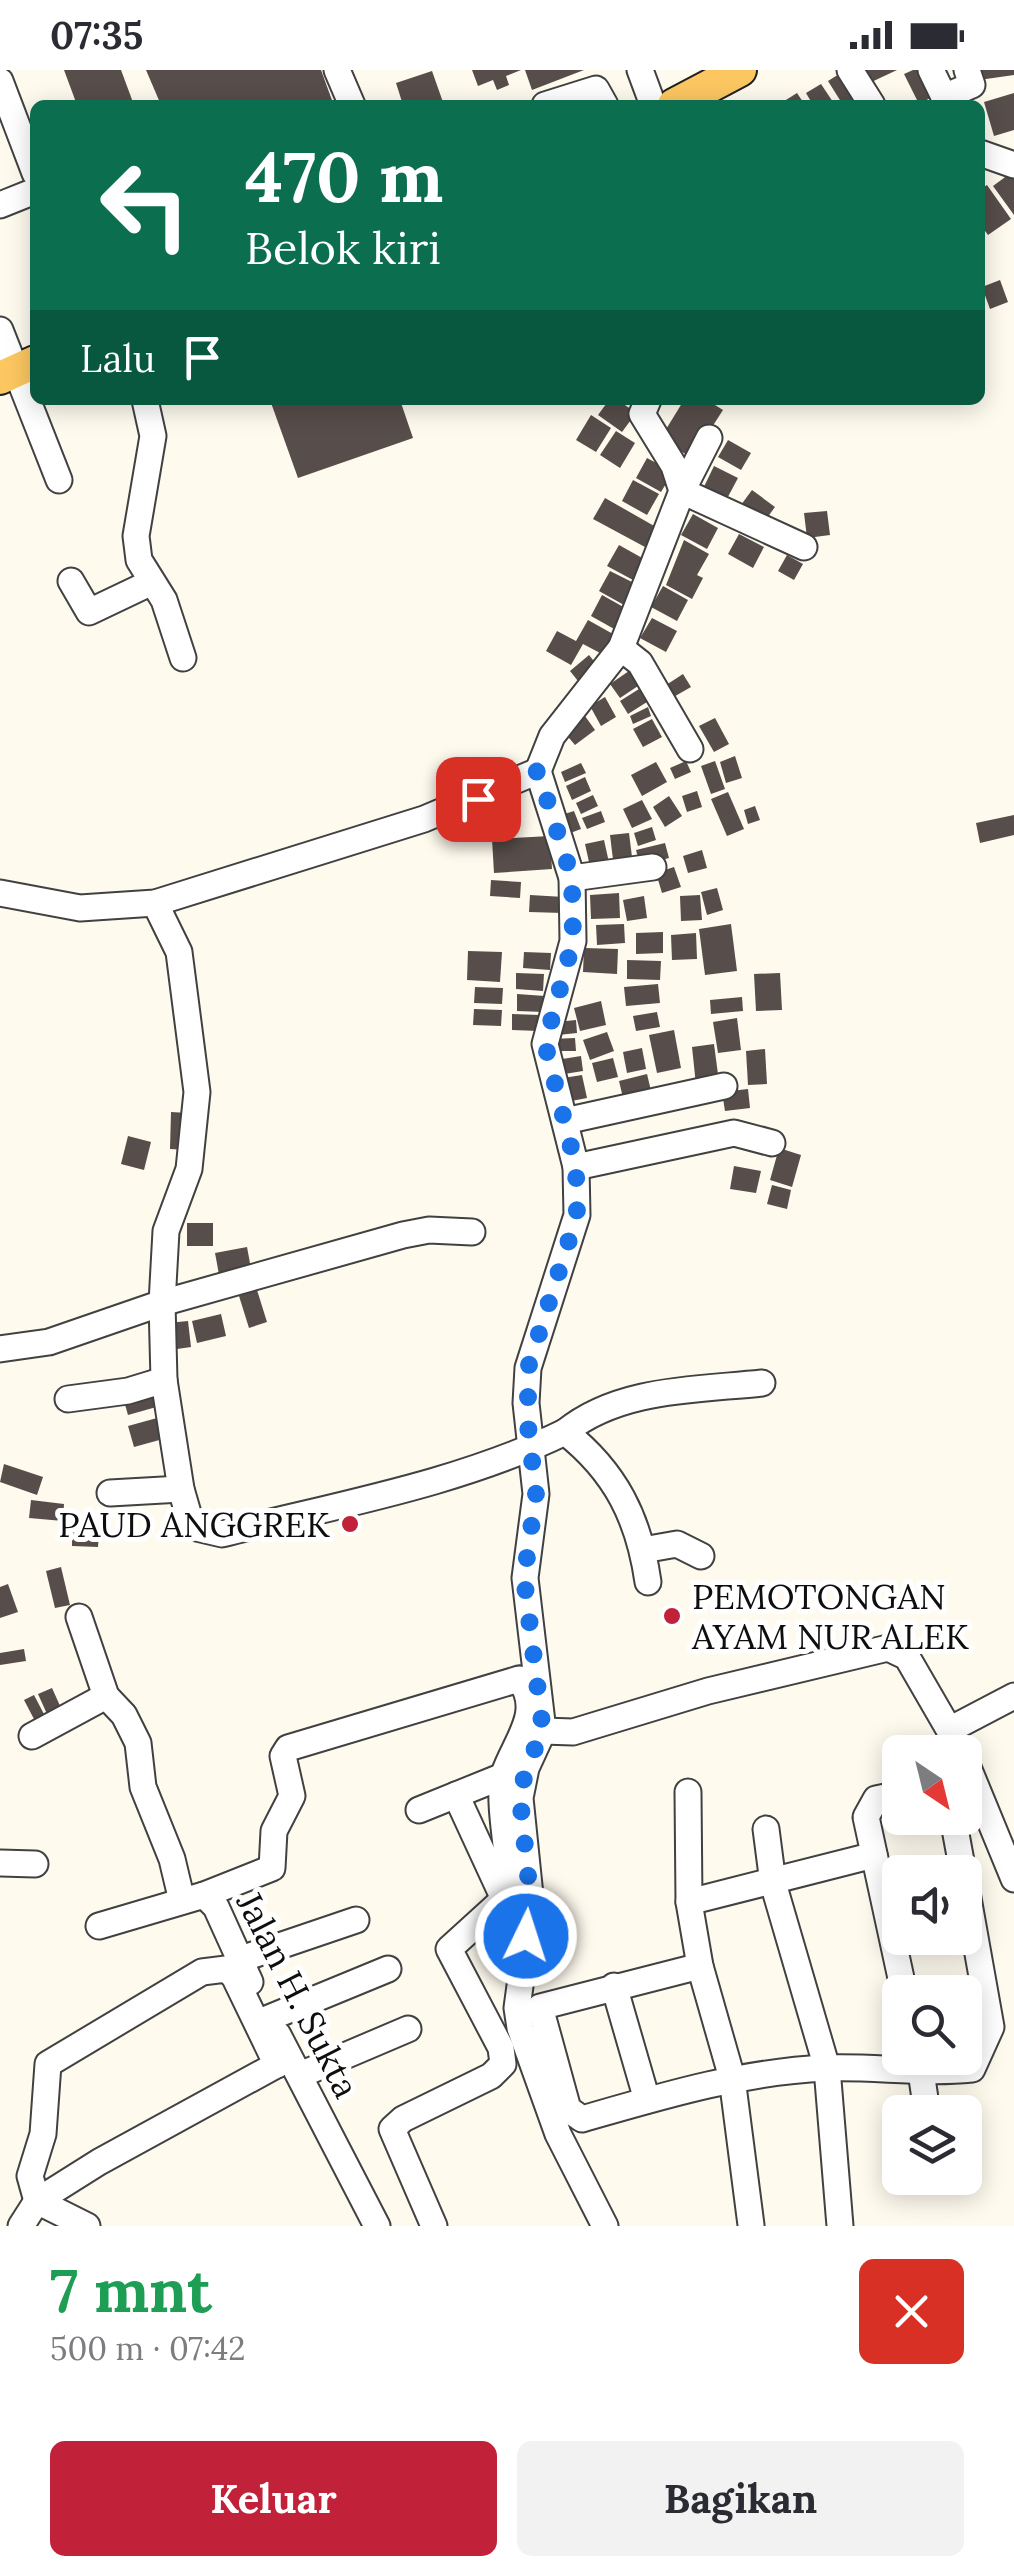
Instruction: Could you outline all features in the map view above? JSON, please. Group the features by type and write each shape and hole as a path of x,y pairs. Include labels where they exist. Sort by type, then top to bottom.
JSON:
{"main road":[{"path":"683,100 740,70"}],"street":[{"path":"337,70 350,100"},
{"path":"640,70 651,100"},
{"path":"850,70 869,100"},
{"path":"931,70 946,100"},
{"path":"948,100 972,85 967,70"},
{"path":"2,89 30,160"},
{"path":"559,100 588,89 596,89 602,100"},
{"path":"985,162 1014,164"},
{"path":"0,205 30,193"},
{"path":"0,330 30,402"},
{"path":"31,405 59,480"},
{"path":"146,405 153,436 136,536 138,560 164,600 183,658"},
{"path":"646,405 642,414 674,466 682,492 804,547"},
{"path":"605,2226 558,2134 520,2028 518,1988 531,1904 520,1798 526,1768 543,1731 524,1578 536,1494 530,1449 528,1368 577,1215 576,1167 545,1044 573,941 572,878 538,771 552,736 620,648 682,492 709,438"},
{"path":"71,581 89,612 152,582"},
{"path":"620,648 640,662 690,749"},
{"path":"0,893 80,908 155,903 424,819 538,771"},
{"path":"572,878 653,867"},
{"path":"155,903 179,952 198,1092 189,1169 166,1231 162,1302 164,1380 180,1490 192,1528 222,1534 437,1479 530,1449 565,1432 598,1409 656,1394 762,1383"},
{"path":"565,1121 724,1086"},
{"path":"576,1167 734,1133 772,1143"},
{"path":"0,1349 49,1342 162,1302 403,1235 429,1230 472,1232"},
{"path":"68,1398 128,1391 164,1380"},
{"path":"565,1432 589,1450 632,1512 644,1550 648,1582"},
{"path":"110,1493 180,1490"},
{"path":"644,1550 678,1544 701,1556"},
{"path":"79,1618 106,1696 124,1715 138,1743 143,1787 193,1898 272,1868 274,1832 292,1796 282,1756 288,1748 519,1679 524,1685 528,1726 503,1776 510,1884 504,1899 448,1948 501,2048 503,2064 491,2076 403,2119 392,2130 434,2226"},
{"path":"543,1731 572,1732 708,1690 888,1648 907,1657 952,1735"},
{"path":"32,1736 106,1696"},
{"path":"964,1735 1014,1696"},
{"path":"419,1810 503,1776"},
{"path":"982,1790 1008,1836 1014,1879"},
{"path":"688,1792 689,1902 700,1966 732,2078 751,2225"},
{"path":"456,1794 504,1899"},
{"path":"882,1800 869,1805 866,1817 900,1975"},
{"path":"766,1829 773,1882 827,2068 840,2226"},
{"path":"689,1902 874,1856"},
{"path":"0,1863 35,1864"},
{"name":"Jalan H. Sukta","path":"100,1926 193,1898 216,1907 289,2066 377,2226"},
{"path":"238,1960 356,1920"},
{"path":"700,1966 540,2007 568,2109 582,2119 732,2078 882,2067"},
{"path":"87,2226 38,2201 30,2176 43,2134 48,2064 202,1972 226,1969 289,2066"},
{"path":"269,2018 388,1969"},
{"path":"982,1976 991,2027 982,2047"},
{"path":"614,1986 646,2100"},
{"path":"21,2226 38,2201 289,2066 408,2028"}],"building":[{"path":"64,70 121,70 132,100 75,100"},
{"path":"146,70 321,70 332,100 159,100"},
{"path":"472,70 521,70 506,76 509,85 497,90 493,80 478,86"},
{"path":"525,70 584,70 532,90"},
{"path":"855,70 897,70 863,86"},
{"path":"924,70 936,95 917,100 904,74"},
{"path":"978,70 1014,70 1014,75 979,80"},
{"path":"432,71 442,100 401,100 396,83"},
{"path":"844,71 861,98 840,100 828,81"},
{"path":"821,84 832,100 810,100 806,93"},
{"path":"1014,93 1014,130 994,136 985,102"},
{"path":"1012,172 1014,175 1014,215 993,186"},
{"path":"985,186 1011,219 988,235 985,231"},
{"path":"1000,280 1008,302 990,309 985,286"},
{"path":"272,405 402,405 413,438 298,478"},
{"path":"605,405 625,405 636,413 622,432 598,415"},
{"path":"681,405 715,405 723,410 692,458 660,439"},
{"path":"591,415 611,428 596,452 576,440"},
{"path":"616,431 635,443 620,468 600,455"},
{"path":"728,440 751,453 741,470 718,457"},
{"path":"647,458 673,472 661,492 636,478"},
{"path":"714,466 738,478 722,508 699,497"},
{"path":"633,480 659,494 647,515 622,501"},
{"path":"752,490 775,507 761,526 738,509"},
{"path":"605,498 656,527 645,547 593,519"},
{"path":"827,511 830,535 807,538 804,513"},
{"path":"693,514 718,528 707,549 681,535"},
{"path":"739,534 764,547 753,568 728,554"},
{"path":"684,540 709,554 697,575 703,578 692,599 666,585"},
{"path":"619,545 644,559 633,580 607,566"},
{"path":"787,555 803,564 794,580 778,571"},
{"path":"610,571 636,584 624,605 599,591"},
{"path":"663,586 688,600 677,621 651,607"},
{"path":"602,595 627,609 616,630 591,616"},
{"path":"652,618 677,631 666,652 640,638"},
{"path":"588,620 613,634 602,654 583,644 571,665 546,651 557,631 576,641"},
{"path":"589,655 601,670 582,686 570,671"},
{"path":"629,671 638,686 620,698 610,684"},
{"path":"683,674 691,687 670,699 663,687"},
{"path":"639,689 647,702 628,714 620,701"},
{"path":"605,697 616,717 601,726 590,706"},
{"path":"648,707 651,716 633,724 630,716"},
{"path":"585,716 595,730 575,745 564,732"},
{"path":"715,718 729,744 714,752 699,726"},
{"path":"652,719 662,737 643,747 633,729"},
{"path":"735,756 742,778 726,783 720,762"},
{"path":"686,761 691,772 675,779 670,768"},
{"path":"715,761 725,789 711,794 701,766"},
{"path":"656,762 667,782 642,796 631,775"},
{"path":"581,763 586,773 565,782 561,772"},
{"path":"585,777 591,791 572,800 566,786"},
{"path":"697,791 702,807 687,812 682,796"},
{"path":"728,792 744,829 727,836 711,799"},
{"path":"593,795 598,806 581,814 576,803"},
{"path":"669,796 682,816 665,827 653,807"},
{"path":"642,800 652,819 632,828 623,809"},
{"path":"755,806 760,820 748,824 744,810"},
{"path":"574,811 581,829 565,835 558,816"},
{"path":"601,811 605,822 587,829 582,818"},
{"path":"1014,815 1014,835 980,843 976,823"},
{"path":"652,827 656,840 638,846 634,833"},
{"path":"629,833 633,865 614,868 610,835"},
{"path":"550,836 552,869 494,873 492,839"},
{"path":"604,840 610,867 591,871 585,844"},
{"path":"665,843 669,858 640,866 636,850"},
{"path":"702,850 707,868 688,873 683,856"},
{"path":"674,867 681,887 662,893 656,873"},
{"path":"491,880 521,882 520,898 490,896"},
{"path":"717,888 723,910 707,915 701,892"},
{"path":"619,893 620,918 591,919 590,895"},
{"path":"530,895 564,897 563,913 529,912"},
{"path":"700,895 702,920 681,921 680,896"},
{"path":"644,896 647,918 627,921 623,900"},
{"path":"624,924 625,943 597,945 596,925"},
{"path":"731,924 737,971 705,975 699,929"},
{"path":"663,932 663,953 636,954 636,933"},
{"path":"696,933 697,959 672,960 671,935"},
{"path":"584,948 618,949 617,974 583,972"},
{"path":"468,951 502,952 500,982 467,980"},
{"path":"524,952 551,953 550,970 523,968"},
{"path":"627,960 661,961 660,980 627,979"},
{"path":"516,973 544,974 543,991 516,989"},
{"path":"780,973 782,1010 756,1011 754,974"},
{"path":"658,984 660,1003 626,1006 624,987"},
{"path":"475,987 503,988 502,1004 474,1003"},
{"path":"517,994 545,996 544,1012 517,1011"},
{"path":"742,997 743,1011 711,1014 710,1000"},
{"path":"601,1001 606,1025 580,1031 574,1008"},
{"path":"474,1009 502,1010 501,1026 473,1025"},
{"path":"657,1012 660,1027 636,1031 633,1016"},
{"path":"512,1014 540,1015 539,1031 512,1030"},
{"path":"737,1018 741,1050 718,1053 713,1022"},
{"path":"576,1020 577,1033 558,1035 557,1022"},
{"path":"674,1030 681,1068 657,1073 649,1035"},
{"path":"607,1032 614,1051 590,1060 583,1040"},
{"path":"575,1038 576,1051 552,1051 551,1039"},
{"path":"714,1044 719,1082 696,1085 692,1047"},
{"path":"642,1048 646,1069 627,1073 623,1052"},
{"path":"765,1049 767,1084 748,1085 746,1051"},
{"path":"581,1056 583,1071 558,1075 556,1060"},
{"path":"613,1058 618,1077 597,1082 592,1063"},
{"path":"647,1074 652,1095 624,1102 619,1081"},
{"path":"582,1075 587,1098 561,1103 557,1079"},
{"path":"748,1089 750,1108 725,1111 722,1092"},
{"path":"171,1112 188,1113 187,1150 170,1149"},
{"path":"128,1136 151,1142 144,1170 121,1164"},
{"path":"779,1148 801,1155 792,1187 770,1180"},
{"path":"734,1166 761,1171 756,1193 730,1189"},
{"path":"772,1185 791,1190 787,1209 767,1204"},
{"path":"187,1223 213,1223 213,1246 187,1246"},
{"path":"247,1247 252,1274 220,1280 215,1253"},
{"path":"257,1290 267,1322 249,1328 239,1296"},
{"path":"221,1314 226,1336 197,1343 192,1321"},
{"path":"188,1321 191,1347 170,1350 168,1323"},
{"path":"157,1392 160,1406 128,1415 124,1401"},
{"path":"157,1418 163,1439 134,1447 128,1426"},
{"path":"4,1464 43,1477 37,1495 0,1482"},
{"path":"31,1500 64,1504 63,1521 29,1518"},
{"path":"72,1532 99,1533 98,1547 72,1546"},
{"path":"61,1567 70,1605 55,1608 46,1571"},
{"path":"8,1584 18,1612 0,1618 0,1587"},
{"path":"24,1649 26,1661 0,1665 0,1653"},
{"path":"52,1688 61,1708 47,1714 38,1694"},
{"path":"34,1695 45,1716 35,1721 24,1700"}],"place":[{"name":"PAUD ANGGREK","path":"350,1524"},
{"name":"PEMOTONGAN AYAM NUR ALEK","path":"672,1616"}],"route":[{"path":"478,799 538,771 572,878 573,941 545,1044 576,1167 577,1215 528,1368 526,1404 536,1494 524,1578 543,1731 526,1768 520,1798 531,1904 526,1936"}]}
